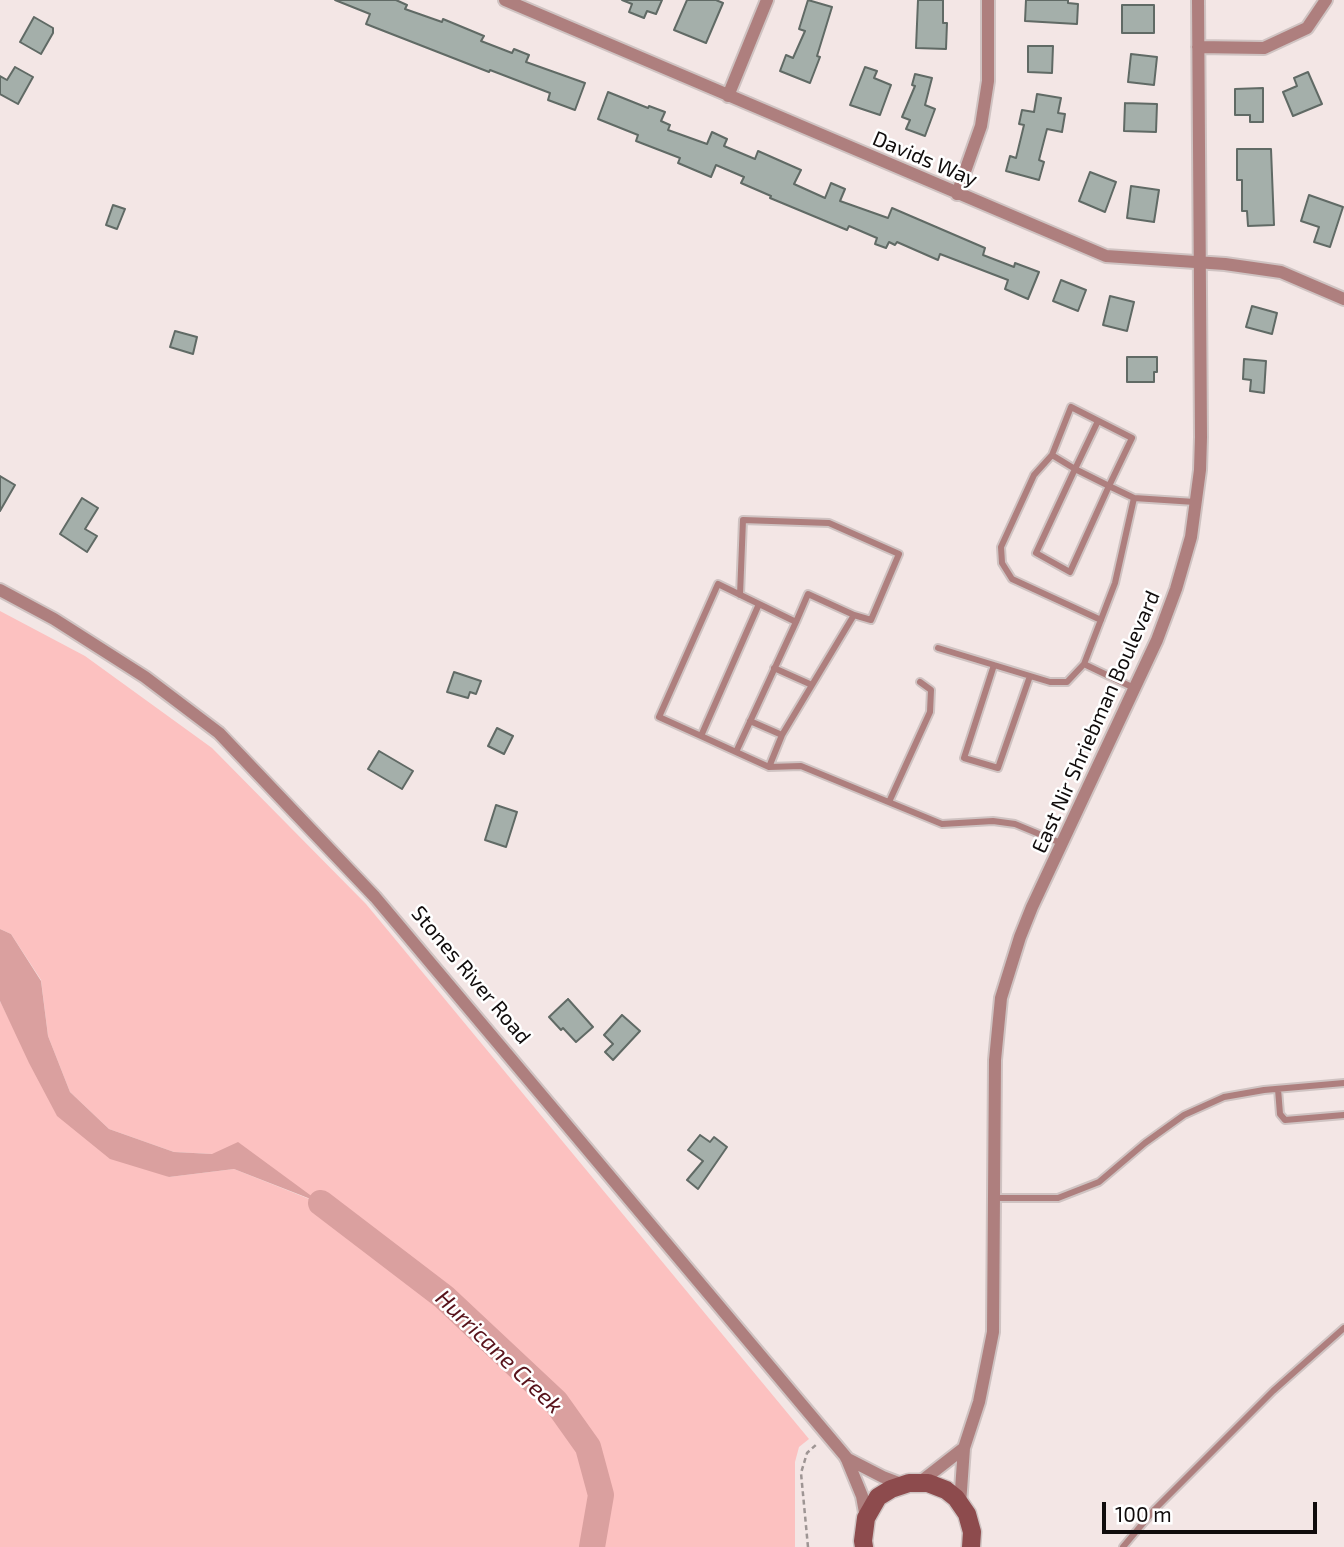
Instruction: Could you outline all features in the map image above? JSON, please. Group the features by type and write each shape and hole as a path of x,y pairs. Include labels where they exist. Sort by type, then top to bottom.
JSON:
{"main road":[{"name":"Stones River Road","path":"912,1484 928,1483 946,1490 960,1504"},
{"path":"866,1518 878,1497 912,1484"},
{"path":"960,1504 967,1514 972,1532 971,1547"},
{"name":"Stones River Road","path":"864,1547 866,1518"}],"street":[{"name":"Davids Way","path":"505,0 533,6 728,96 1106,256 1225,264 1281,272 1344,299"},
{"path":"728,96 767,0"},
{"path":"957,194 981,126 985,104 988,82 988,0"},
{"name":"East Nir Shriebman Boulevard","path":"960,1504 964,1448 979,1402 993,1332 995,1060 1001,998 1020,937 1157,640 1177,589 1191,537 1201,437 1198,0"},
{"path":"1198,47 1264,48 1307,28 1326,0"},
{"name":"Stones River Road","path":"0,590 54,619 145,677 219,733 375,897 846,1457 862,1496 866,1518"},
{"path":"912,1484 964,1448"},
{"name":"Stones River Road","path":"846,1457 883,1477 912,1484"}],"lane":[{"path":"1098,421 1036,553 1070,572 1132,438 1071,407 1052,455 1034,475 1001,547 1002,563 1012,579 1101,620"},
{"path":"1052,455 1134,498 1195,502"},
{"path":"938,648 1050,682 1067,682 1084,664 1115,583 1134,498"},
{"path":"736,752 808,594 853,615 871,620 899,554 829,523 743,520 740,595"},
{"path":"796,622 718,584 659,717 769,768 801,766 942,824 993,821 1015,824 1063,844"},
{"path":"701,736 759,604"},
{"path":"769,768 782,735 853,615"},
{"path":"1084,664 1134,688"},
{"path":"994,665 964,758 998,768 1030,676"},
{"path":"774,668 812,684"},
{"path":"889,802 930,712 931,690 920,682"},
{"path":"750,721 782,735"},
{"path":"993,1198 1058,1198 1098,1182 1184,1115 1224,1097 1344,1083"},
{"path":"1278,1089 1280,1114 1285,1120 1344,1115"},
{"path":"1123,1547 1156,1508 1273,1391 1344,1328"}],"path":[{"path":"808,1547 802,1474 807,1452 818,1443"}],"shaded area":[{"path":"0,611 85,656 212,748 366,904 809,1439 799,1447 795,1462 795,1547 0,1547 0,1001 57,1115 169,1177 234,1169 317,1202 212,1154 174,1152 109,1129 70,1092 48,1036 41,980 11,934 0,929"},
{"path":"0,929 11,934 41,981 48,1036 70,1092 109,1129 174,1152 212,1154 238,1142 321,1203 234,1169 169,1177 110,1159 57,1116 0,1001"}],"building":[{"path":"335,0 396,0 407,5 405,9 442,22 443,19 484,36 481,41 512,53 514,49 529,55 526,62 585,83 575,110 548,100 550,93 366,24 370,14"},
{"path":"622,0 662,0 656,14 647,11 644,18 629,12 632,4"},
{"path":"687,0 716,0 723,3 706,43 674,30"},
{"path":"808,0 832,7 817,56 820,57 810,83 780,71 786,55 793,58 805,31 799,29"},
{"path":"918,0 943,0 943,23 947,23 946,49 916,48"},
{"path":"1026,0 1068,0 1068,3 1078,4 1077,24 1025,21"},
{"path":"1122,5 1154,5 1154,33 1122,33"},
{"path":"34,17 53,28 41,54 20,42"},
{"path":"1028,46 1053,46 1052,73 1028,72"},
{"path":"1131,54 1157,57 1154,85 1128,82"},
{"path":"15,67 33,77 18,104 0,94 0,76 7,80"},
{"path":"865,67 877,71 874,78 891,85 880,115 850,105"},
{"path":"1308,72 1322,104 1293,116 1283,92 1297,86 1294,78"},
{"path":"915,74 932,78 925,105 935,109 925,136 906,129 910,120 902,117 915,86 912,85"},
{"path":"1263,88 1263,122 1250,122 1250,115 1235,115 1235,89"},
{"path":"608,92 665,112 661,121 670,125 668,130 707,144 712,132 727,139 724,146 755,159 758,151 801,170 794,184 825,198 831,183 845,189 840,201 888,218 892,208 985,248 983,255 1014,267 1015,263 1039,272 1028,299 1005,289 1008,280 940,254 938,260 897,242 895,245 889,242 886,248 875,244 877,238 849,226 847,230 770,198 771,196 741,183 744,177 716,165 711,177 678,163 680,158 636,141 638,135 598,119"},
{"path":"1037,94 1061,98 1058,113 1065,114 1062,132 1047,129 1039,160 1044,162 1039,180 1006,171 1010,156 1016,158 1024,125 1019,124 1022,110 1034,112"},
{"path":"1125,103 1157,104 1156,132 1124,131"},
{"path":"1237,149 1271,149 1274,225 1248,226 1247,211 1242,211 1242,180 1237,180"},
{"path":"1090,172 1116,182 1105,212 1079,201"},
{"path":"1131,186 1159,190 1154,222 1127,218"},
{"path":"1309,195 1343,207 1330,247 1314,242 1319,227 1301,221"},
{"path":"113,205 125,209 117,229 106,225"},
{"path":"1061,280 1086,290 1078,311 1053,301"},
{"path":"1110,296 1134,302 1127,331 1103,325"},
{"path":"1252,306 1277,313 1272,334 1246,327"},
{"path":"175,331 197,337 193,354 170,347"},
{"path":"1127,357 1157,357 1154,382 1127,382"},
{"path":"1244,359 1266,361 1264,393 1250,391 1251,380 1243,379"},
{"path":"0,476 15,485 0,511"},
{"path":"82,498 98,508 85,529 97,536 87,552 60,534"},
{"path":"454,672 481,681 476,694 470,692 468,698 447,692"},
{"path":"497,728 513,736 504,754 488,746"},
{"path":"379,751 413,771 402,789 368,769"},
{"path":"496,805 517,812 506,847 485,840"},
{"path":"568,999 593,1027 576,1042 549,1017"},
{"path":"622,1015 640,1031 613,1060 605,1052 613,1044 604,1035"},
{"path":"700,1135 710,1142 714,1137 727,1147 698,1189 687,1180 703,1161 688,1150"}],"waterway":[{"name":"Hurricane Creek","path":"321,1203 444,1297 556,1402 588,1447 601,1495 592,1547"}]}
